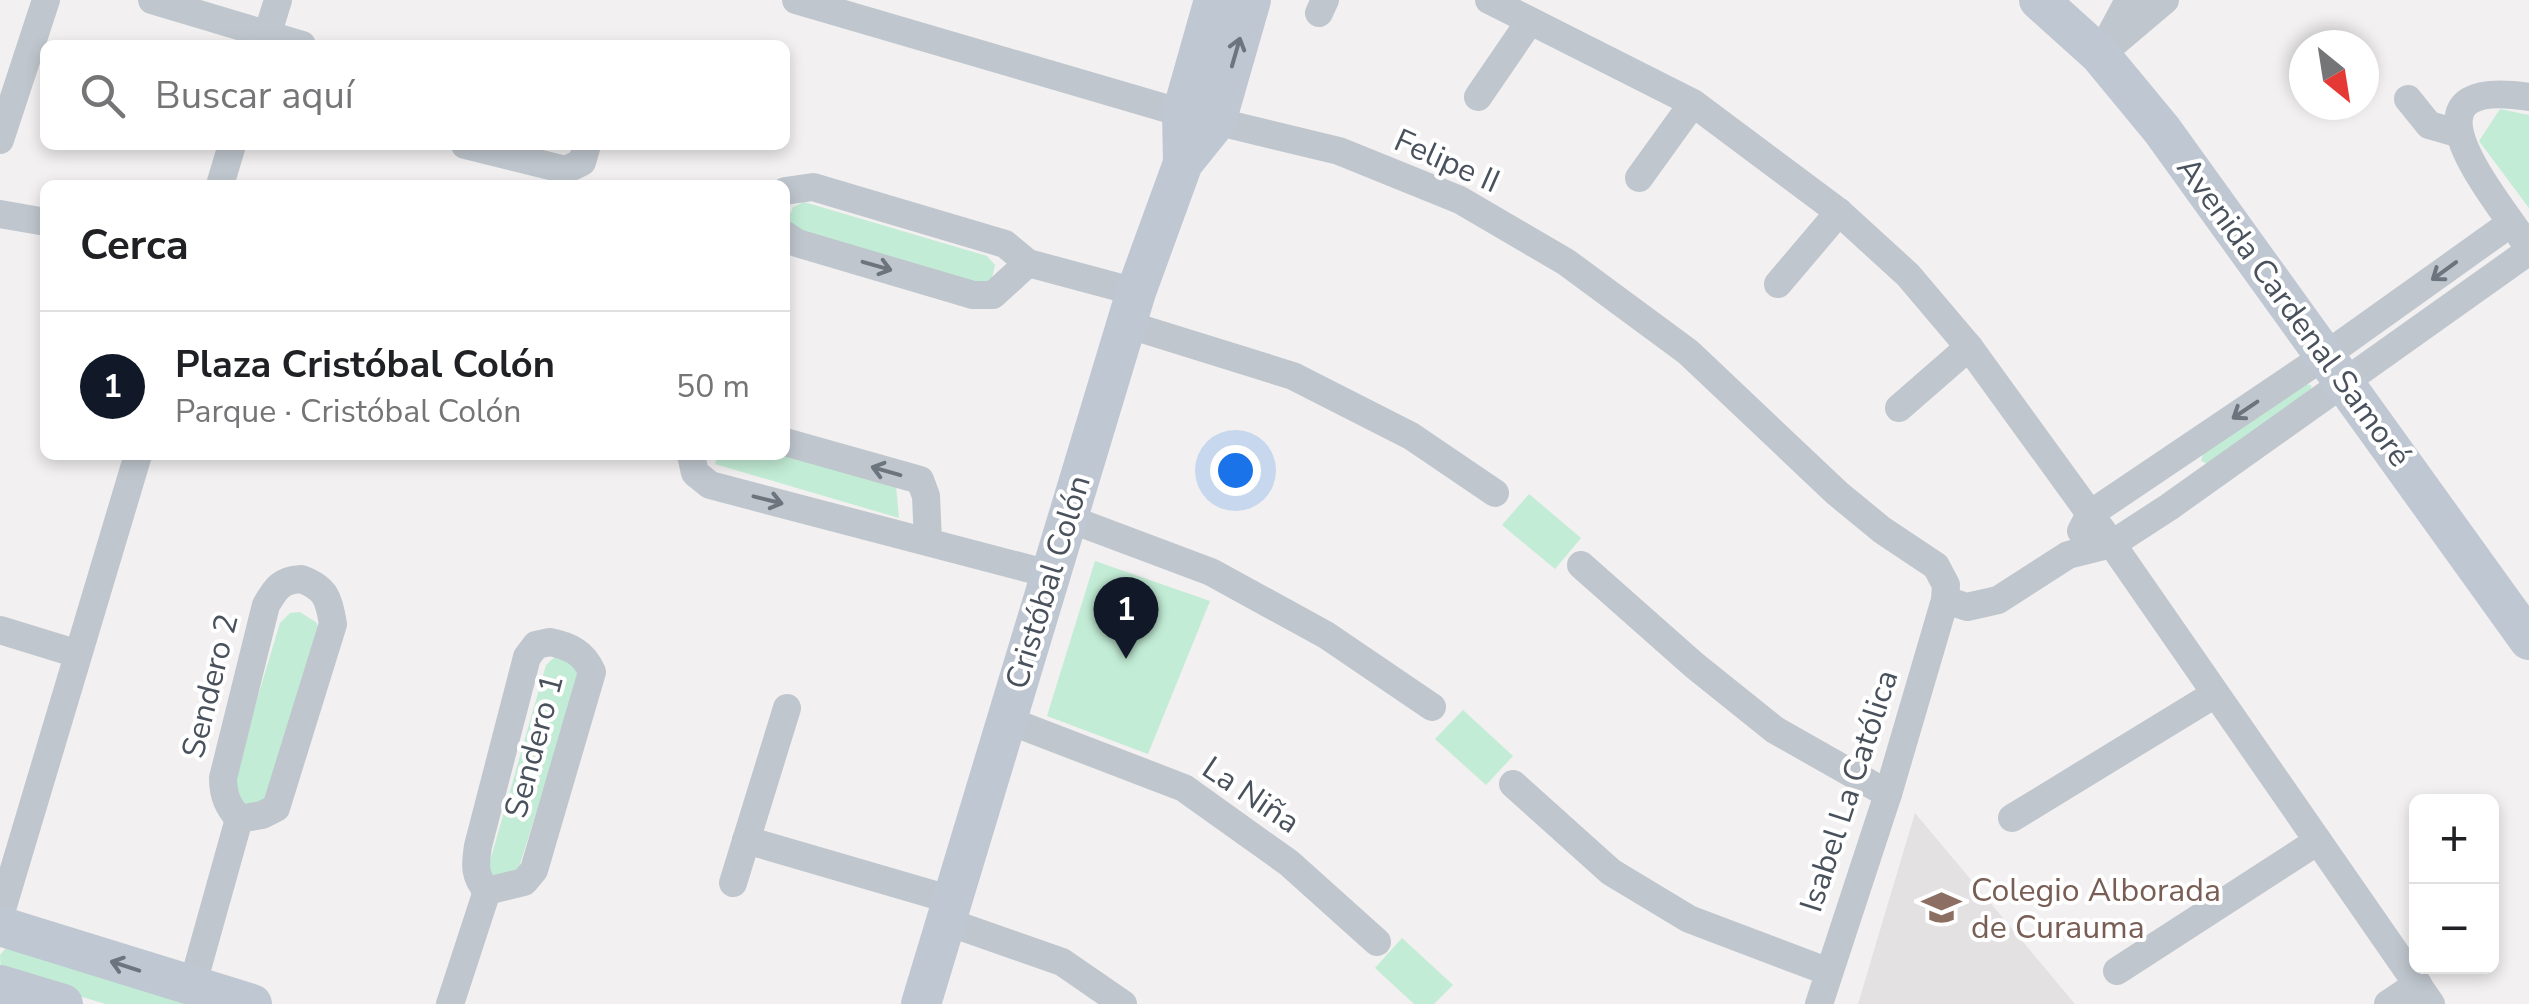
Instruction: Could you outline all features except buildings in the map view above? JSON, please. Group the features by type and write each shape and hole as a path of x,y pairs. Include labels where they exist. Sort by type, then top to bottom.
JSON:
{"street":[{"path":"0,140 46,0"},
{"path":"152,0 265,39 278,0"},
{"name":"Felipe II","path":"796,0 1198,117 1356,158 1460,200 1566,262 1688,352 1837,492 1882,530 1936,566 1946,585 1945,600"},
{"name":"Cristóbal Colón","path":"1198,117 1214,0"},
{"name":"Cristóbal Colón","path":"921,1004 1131,308 1198,117 1251,0"},
{"path":"1489,0 1693,103 1838,212 1908,276 1969,347 2112,544 2424,994 2388,1004"},
{"name":"Avenida Cardenal Samoré","path":"2040,0 2100,55 2162,130 2529,640"},
{"path":"2100,55 2129,0"},
{"path":"2100,55 2165,0"},
{"path":"1478,97 1530,21"},
{"path":"2068,555 2090,514 2529,250 2466,152 2457,133 2456,116 2466,101 2484,94 2529,97"},
{"path":"2408,99 2430,125 2457,133"},
{"path":"1639,178 1693,103"},
{"path":"222,180 230,150"},
{"path":"485,150 566,170 582,162 585,150"},
{"path":"790,189 813,187 1005,244 1028,263 1293,376 1410,436 1494,493"},
{"path":"1778,284 1838,212"},
{"path":"0,214 40,221"},
{"path":"1945,600 1967,606 1998,600 2068,555 2112,544 2169,507 2511,222"},
{"path":"790,238 973,295 994,295 1028,263"},
{"path":"1899,408 1969,347"},
{"path":"790,443 920,480 926,496 928,541"},
{"path":"0,916 136,460"},
{"path":"692,460 695,473 710,485 1049,574"},
{"path":"1067,518 1212,572 1326,635 1432,706"},
{"path":"1580,565 1694,666 1775,730 1888,794"},
{"name":"Sendero 2","path":"301,579 316,584 329,598 333,624 276,808 239,819 228,807 222,778 266,605 286,580 301,579"},
{"name":"Isabel La Católica","path":"1820,1004 1945,600"},
{"path":"0,630 78,654"},
{"name":"Sendero 1","path":"550,642 570,646 588,662 592,672 544,842 534,870 524,882 487,891 478,879 475,865 478,846 527,657 536,646 550,642"},
{"path":"2012,818 2215,694"},
{"path":"733,883 787,708"},
{"name":"La Niña","path":"1007,720 1184,788 1289,863 1377,942"},
{"path":"1513,784 1612,872 1689,919 1828,972"},
{"path":"192,987 239,819"},
{"path":"746,840 948,910 1062,962 1123,1004"},
{"path":"2118,971 2318,842"},
{"name":"Sendero 1","path":"450,1004 487,891"},
{"path":"0,926 252,1004"},
{"path":"0,985 64,1004"}],"shaded area":[{"name":"Colegio Alborada de Curauma","path":"1915,813 2075,1004 1858,1004"}],"green space":[{"path":"2500,109 2529,115 2529,208 2479,141"},
{"path":"804,202 987,256 995,265 992,278 982,285 794,229 790,222 793,207"},
{"path":"2304,384 2311,385 2312,394 2209,465 2201,461 2203,453"},
{"path":"790,456 896,485 899,518 715,464 716,460 790,460"},
{"path":"1529,494 1581,538 1555,569 1502,525"},
{"path":"1095,561 1210,601 1148,754 1047,716"},
{"path":"300,612 317,623 319,631 267,800 247,809 230,789 280,623 290,613"},
{"path":"558,654 568,654 579,676 516,877 493,876 488,868 546,665"},
{"path":"1463,710 1513,756 1486,785 1435,739"},
{"path":"1402,938 1453,985 1434,1004 1414,1004 1375,968"},
{"path":"12,941 221,1004 106,1004 1,973 0,955"}],"place":[{"name":"Plaza Cristóbal Colón","path":"1126,659"},
{"name":"Colegio Alborada de Curauma","path":"1941,908"}]}
